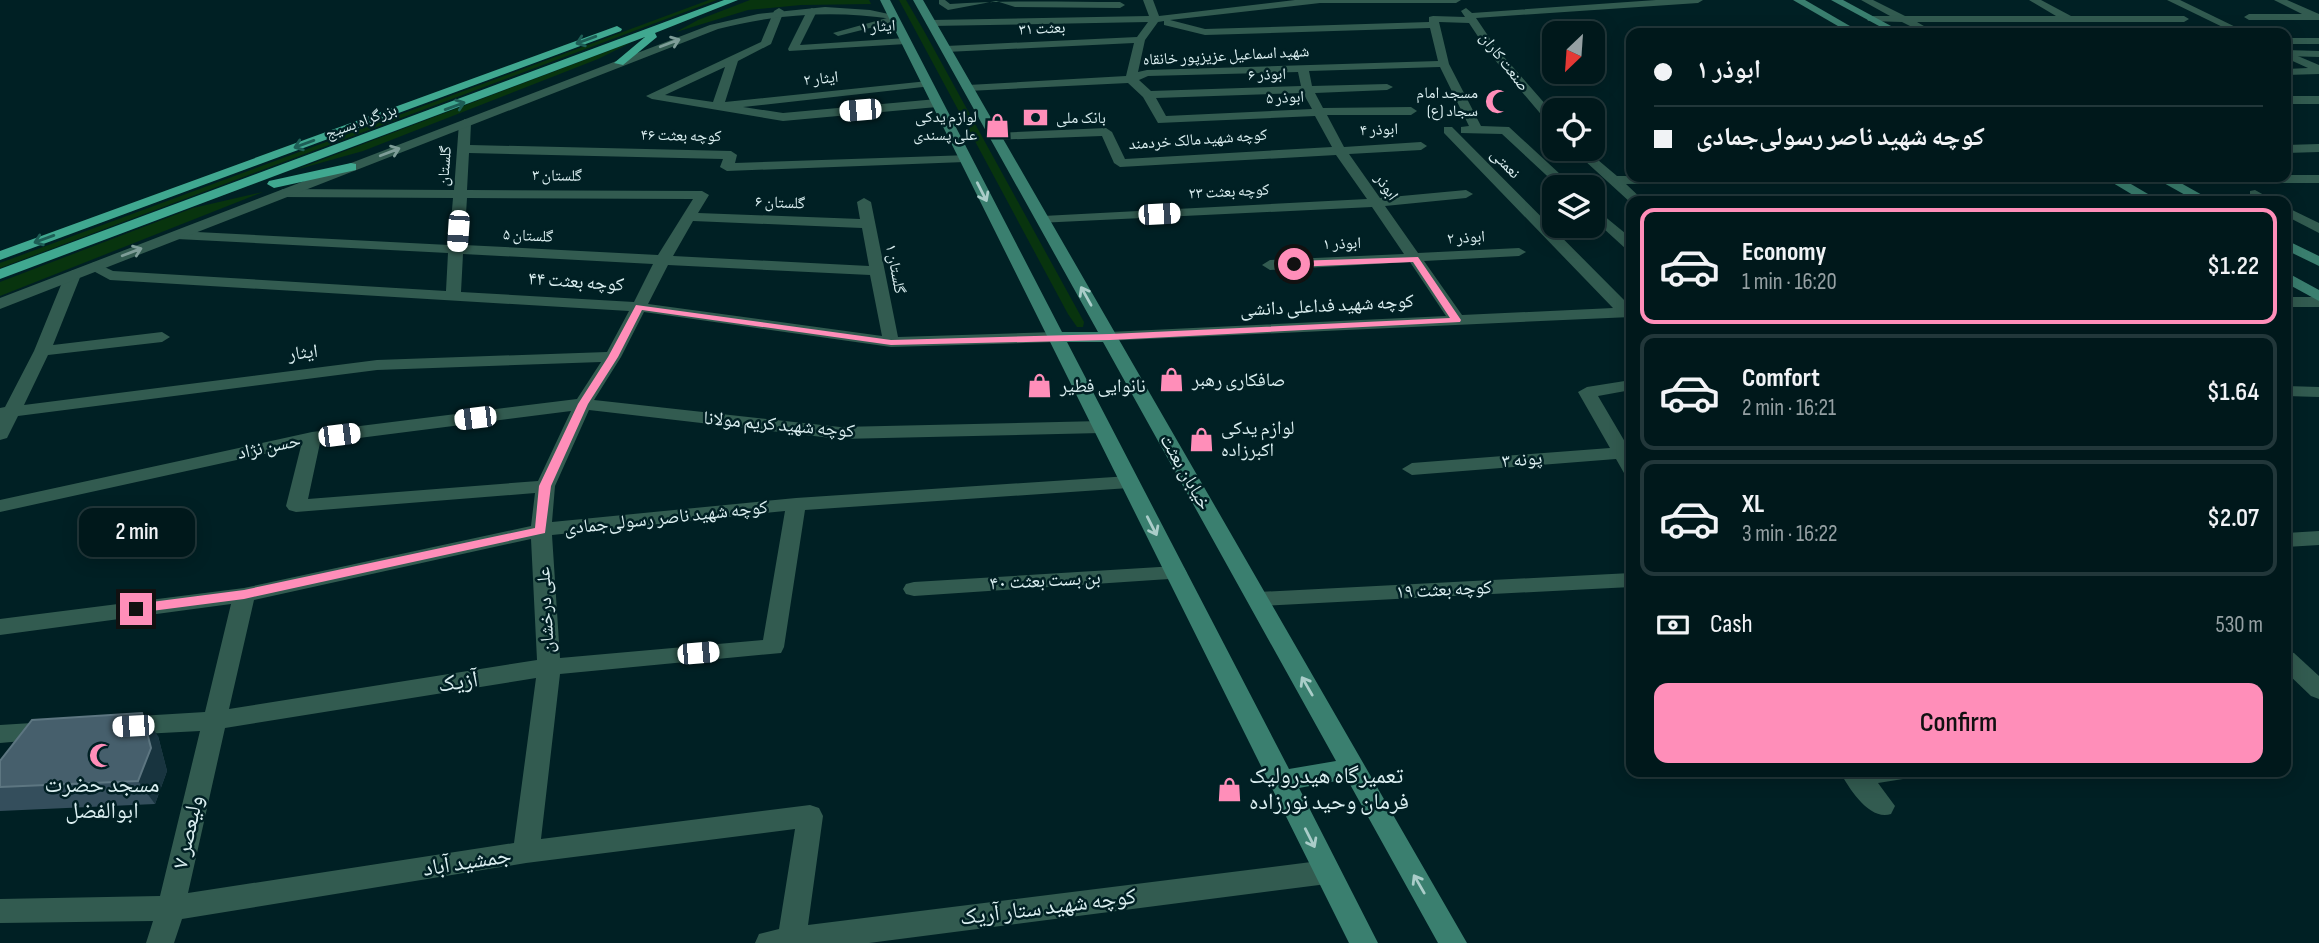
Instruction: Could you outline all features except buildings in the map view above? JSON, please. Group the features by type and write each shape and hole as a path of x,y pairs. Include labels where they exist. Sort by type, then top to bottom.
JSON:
{"highway":[{"name":"بزرگراه بسیج","path":"0,256 696,0"},
{"name":"بزرگراه بسیج","path":"0,274 733,0"},
{"path":"619,63 666,24"},
{"path":"208,198 351,167"}],"main road":[{"path":"1798,0 1848,28"},
{"path":"1836,0 1889,28"},
{"name":"خیابان بعثت","path":"920,2 931,23 956,57 968,88 1453,943"},
{"path":"1813,9 1850,7"},
{"path":"891,12 1363,943"},
{"path":"2119,182 2144,196"},
{"path":"2170,182 2197,196"},
{"path":"2291,247 2319,262"},
{"path":"2291,279 2319,279"},
{"path":"2291,281 2319,296"},
{"path":"1056,337 1110,337"},
{"path":"1281,781 1354,768"}],"street":[{"path":"920,2 947,1 948,7 992,0"},
{"path":"1000,0 1015,4 1120,5"},
{"path":"1148,0 1155,19"},
{"path":"931,23 1155,19 1320,0 1456,0"},
{"name":"صنعت کاران","path":"1456,0 1493,51 1542,108"},
{"path":"1554,175 1505,130 1477,130 1444,64 1433,19 1698,0"},
{"path":"1866,0 1921,28"},
{"path":"2034,0 2069,19"},
{"path":"2172,0 2231,28"},
{"path":"2279,0 2318,17"},
{"path":"779,11 766,44 652,96 783,117 937,103"},
{"path":"0,304 714,27 779,11 891,12"},
{"path":"812,11 813,29"},
{"path":"838,33 891,12"},
{"path":"2249,17 2318,17"},
{"path":"1155,19 1205,32 1435,25"},
{"path":"1148,95 1131,79 1140,40 1155,19"},
{"path":"1872,19 2184,19"},
{"name":"ایثار ۱","path":"852,45 847,37 838,33 813,29 793,49 852,45 906,41"},
{"name":"بعثت ۳۱","path":"956,57 1140,40"},
{"path":"2291,41 2319,41"},
{"path":"2291,53 2319,54"},
{"path":"2291,56 2319,70"},
{"path":"718,106 733,60"},
{"name":"شهید اسماعیل عزیزپور خانقاه","path":"968,88 1131,79 1147,73 1444,64"},
{"name":"ابوذر","path":"1302,67 1307,89 1339,149 1457,320"},
{"path":"2291,72 2319,70"},
{"name":"ایثار ۲","path":"718,106 928,85"},
{"name":"ابوذر ۶","path":"1148,95 1387,87"},
{"name":"ابوذر ۵","path":"1148,95 1162,120 1318,112 1411,111"},
{"path":"2291,100 2319,100"},
{"name":"گلستان","path":"453,295 465,123"},
{"name":"نعمتی","path":"1477,130 1448,130 1626,310"},
{"name":"کوچه شهید مالک خردمند","path":"996,137 1106,132 1120,163 1339,149"},
{"name":"ابوذر ۴","path":"1339,149 1421,146"},
{"path":"2291,149 2319,148"},
{"name":"کوچه بعثت ۴۶","path":"464,149 731,155 727,167 965,158"},
{"path":"1592,161 1632,196"},
{"path":"2291,179 2319,179"},
{"path":"1614,180 1626,180"},
{"name":"گلستان ۳","path":"283,193 702,195 663,260 639,307"},
{"name":"کوچه بعثت ۲۳","path":"1043,220 1376,203 1466,194"},
{"name":"گلستان ۱","path":"864,202 891,342"},
{"path":"2291,214 2319,229"},
{"name":"گلستان ۶","path":"689,217 868,224"},
{"path":"2302,220 2319,220"},
{"path":"1605,222 1626,241"},
{"name":"گلستان ۵","path":"177,235 877,271"},
{"name":"ابوذر ۲","path":"1415,259 1519,252"},
{"name":"ابوذر ۱","path":"1270,265 1415,259"},
{"name":"کوچه بعثت ۴۴","path":"94,267 110,275 639,307 891,342 1056,337"},
{"path":"0,433 6,412 42,352 74,275"},
{"path":"2291,302 2319,302"},
{"name":"علی درخشان","path":"526,852 550,667 541,530 545,486 583,404 613,357 639,307"},
{"name":"کوچه شهید فداعلی دانشی","path":"1110,337 1626,312"},
{"path":"42,352 162,337"},
{"name":"ایثار","path":"6,412 377,365 613,357"},
{"path":"1626,386 1587,393 1626,456"},
{"path":"2291,391 2319,392"},
{"name":"کوچه شهید کریم مولانا","path":"583,404 840,433 1101,427"},
{"name":"حسن نژاد","path":"0,506 312,438 583,404"},
{"path":"312,438 296,506 545,486"},
{"name":"پونه ۳","path":"1412,469 1626,458"},
{"name":"کوچه شهید ناصر رسولی‌جمادی","path":"0,626 244,594 541,530 796,504 1129,482"},
{"name":"آزیک","path":"106,727 213,721 550,667 772,647 796,504"},
{"path":"2291,540 2319,538"},
{"name":"بن بست بعثت ۴۰","path":"914,589 1176,573"},
{"name":"کوچه بعثت ۱۹","path":"1258,599 1626,580"},
{"name":"ولیعصر ۷","path":"160,943 171,908 244,594"},
{"path":"2291,665 2319,690"},
{"path":"0,734 66,730"},
{"path":"1857,777 1882,806"},
{"name":"جمشید آباد","path":"0,911 171,908 526,852 810,816 780,942"},
{"name":"کوچه شهید ستار آریک","path":"780,942 1327,872"}],"green space":[{"path":"709,0 717,0 0,268 0,263"},
{"path":"750,0 869,0 871,4 801,5 748,10 676,32 698,20"},
{"path":"899,0 906,0 924,31 1084,322 1083,327 1077,327 1068,314"},
{"path":"632,42 598,59 363,151 295,170"},
{"path":"263,192 0,296 0,282 193,208"}],"place":[{"name":"مسجد امام سجاد (ع)","path":"1498,102"},
{"name":"بانک ملی","path":"1036,118"},
{"name":"لوازم یدکی علی پسندی","path":"997,126"},
{"name":"صافکاری رهبر","path":"1172,380"},
{"name":"نانوایی فطیر","path":"1040,386"},
{"name":"لوازم یدکی اکبرزاده","path":"1201,439"},
{"name":"مسجد حضرت ابوالفضل","path":"102,755"},
{"name":"تعمیرگاه هیدرولیک فرمان وحید نورزاده","path":"1229,789"}],"route":[{"path":"136,609 297,584 541,530 545,486 583,404 613,357 639,307 891,342 1110,337 1457,320 1415,259 1294,264"}]}
